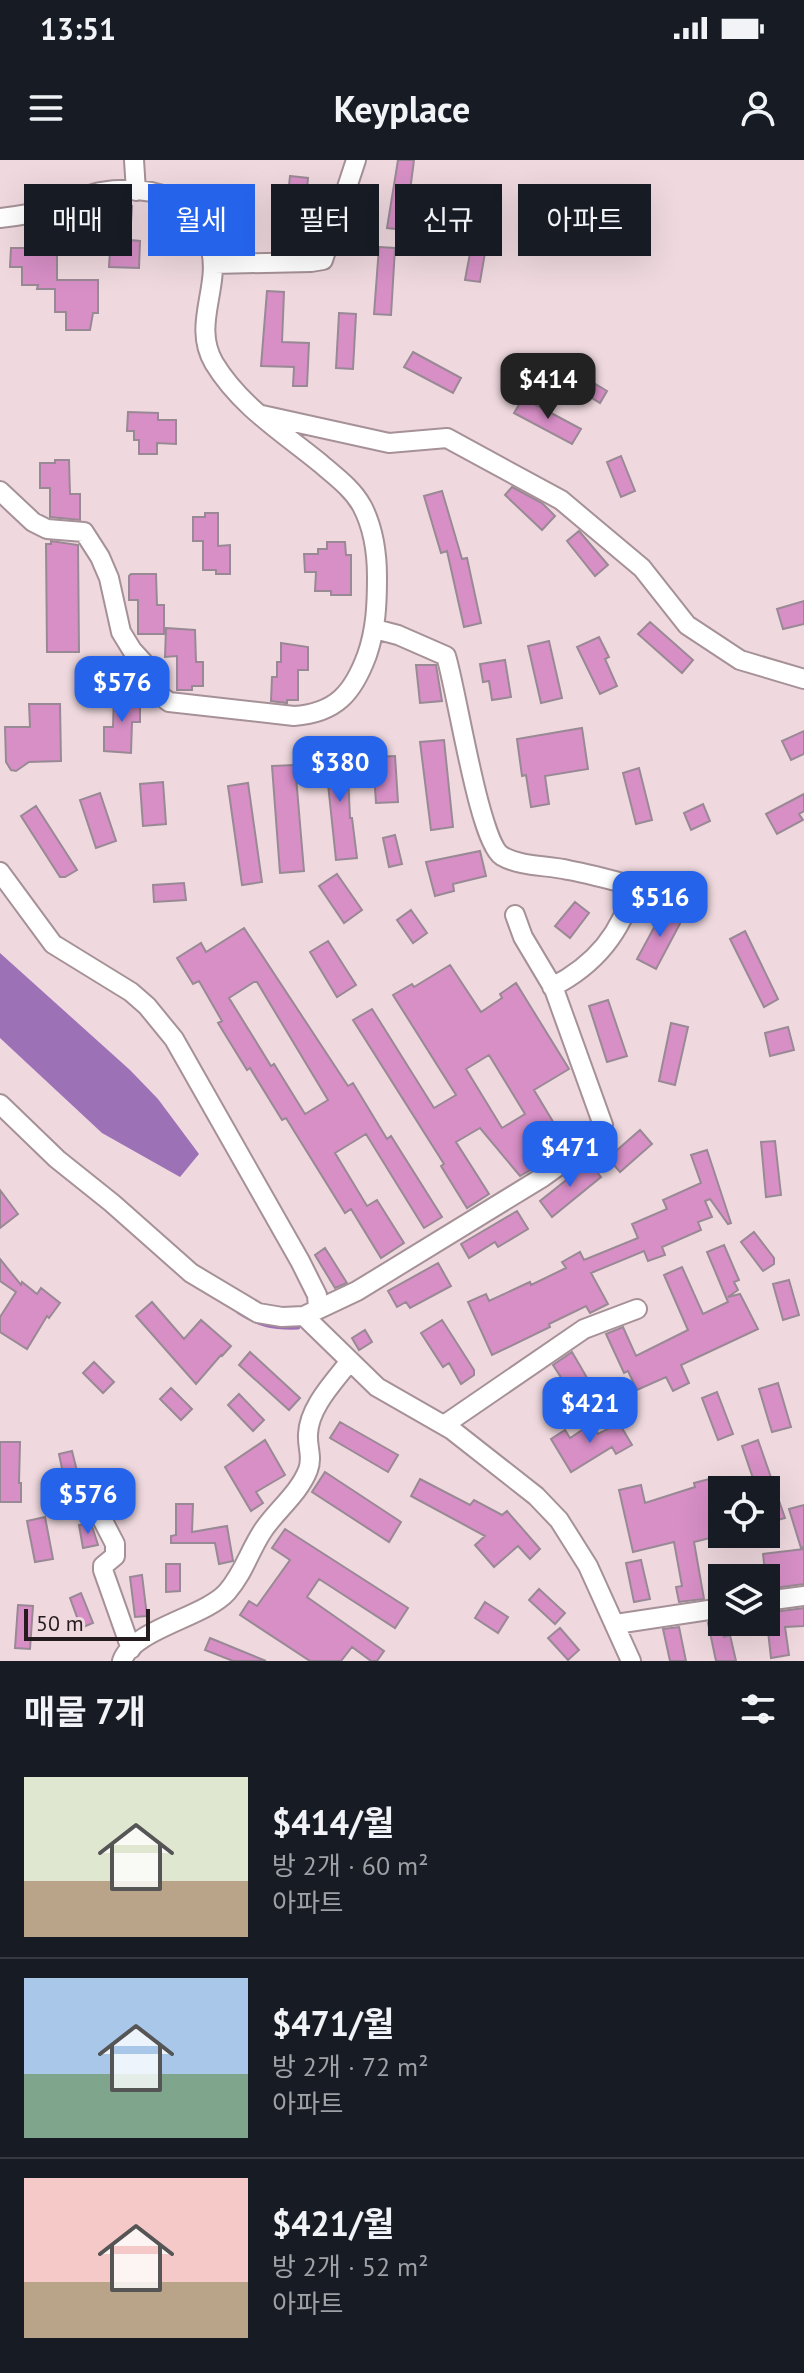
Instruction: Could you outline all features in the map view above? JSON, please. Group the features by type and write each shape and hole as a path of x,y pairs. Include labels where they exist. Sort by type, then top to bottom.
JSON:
{"street":[{"path":"134,160 136,191"},
{"path":"213,264 323,260 356,160"},
{"path":"0,218 35,214 71,204 98,192 136,191 155,192 176,202 199,226 213,247 206,341 212,359 223,377 256,414 345,484 362,507 376,550 375,629 358,680 347,694 314,715 294,716 169,702 157,693 144,663 121,632 109,578 84,532 47,529 33,522 0,491"},
{"path":"256,414 389,443 447,438 561,500 642,568 687,625 740,660 804,679"},
{"path":"375,629 398,635 446,656 475,787 494,849 503,857 516,861 566,869 634,886 628,909 597,957 577,974 552,987"},
{"path":"0,872 53,944 131,992 161,1021 174,1039 317,1295 311,1313"},
{"path":"0,1104 57,1159 191,1273 258,1313 282,1317 311,1313 357,1291 543,1177 578,1152 603,1125 552,987 523,937 515,915"},
{"path":"444,1425 584,1329 637,1309"},
{"path":"311,1313 350,1361 377,1387 444,1425 536,1496 559,1520 588,1566 631,1661"},
{"path":"100,1515 116,1549 115,1556 103,1566 103,1570 127,1655 154,1633 213,1604 246,1567 263,1530 303,1480 311,1454 307,1437 310,1420 350,1361"},
{"path":"780,1599 804,1596"},
{"path":"616,1624 708,1610"}],"shaded area":[{"path":"0,953 158,1099 199,1154 180,1177 102,1133 0,1038"}],"building":[{"path":"398,160 414,160 411,184 395,184 395,229 387,228"},
{"path":"290,176 308,178 307,184 289,184"},
{"path":"132,240 140,241 139,268 109,267 110,256 132,256"},
{"path":"379,247 395,248 391,315 374,314"},
{"path":"11,248 24,248 24,256 57,256 57,280 98,280 98,313 93,313 90,330 66,330 66,312 55,312 55,289 22,285 22,267 10,267"},
{"path":"470,256 484,256 480,282 465,280"},
{"path":"267,291 284,292 282,342 309,343 307,386 293,386 294,367 261,366"},
{"path":"339,313 356,314 353,369 336,368"},
{"path":"413,352 461,378 453,393 404,367"},
{"path":"569,368 607,391 600,403 562,379"},
{"path":"523,398 581,429 572,444 514,413"},
{"path":"128,412 158,413 158,420 176,420 176,444 157,443 157,454 139,454 139,440 134,440 134,431 127,431"},
{"path":"621,456 635,491 621,497 607,462"},
{"path":"55,460 69,460 70,494 80,494 80,520 50,517 50,488 40,488 40,463 55,463"},
{"path":"512,487 542,503 555,516 542,530 505,495"},
{"path":"442,491 462,559 467,558 481,623 464,627 447,551 441,553 424,496"},
{"path":"205,513 218,513 218,546 230,545 230,574 203,570 203,541 193,541 193,517 205,517"},
{"path":"579,531 608,565 595,576 567,541"},
{"path":"51,541 78,545 79,652 47,652 46,544 51,544"},
{"path":"327,542 345,542 346,555 351,555 351,595 315,591 316,572 305,572 304,554 318,554 318,549 327,549"},
{"path":"131,574 156,574 157,605 164,605 164,634 138,634 138,600 129,600"},
{"path":"804,601 804,624 783,629 777,609"},
{"path":"650,622 693,660 682,673 638,634"},
{"path":"166,628 195,630 196,662 203,662 203,686 177,690 177,656 165,657"},
{"path":"599,637 609,657 605,659 617,686 600,694 577,647"},
{"path":"549,641 562,698 541,703 528,646"},
{"path":"281,643 308,647 308,670 298,670 298,700 287,700 287,703 271,701 272,677 277,677 277,662 281,662"},
{"path":"505,660 511,697 492,700 489,681 483,682 480,664"},
{"path":"416,665 436,665 442,701 420,703"},
{"path":"114,694 140,698 140,722 132,722 131,753 104,751 104,727 113,727"},
{"path":"29,704 60,704 61,761 29,762 16,771 11,770 6,762 5,727 30,727"},
{"path":"582,728 588,769 545,776 549,804 531,807 526,775 522,776 517,739"},
{"path":"804,731 804,754 791,760 782,741"},
{"path":"444,740 453,827 431,830 420,742"},
{"path":"347,753 350,818 357,858 336,860 328,784 322,784 321,755"},
{"path":"395,756 398,802 376,803 373,757"},
{"path":"295,765 304,871 280,873 272,766"},
{"path":"639,768 652,820 636,824 623,773"},
{"path":"163,782 166,824 143,826 140,784"},
{"path":"248,783 262,882 242,885 228,786"},
{"path":"100,793 116,841 96,848 80,800"},
{"path":"804,794 804,811 799,814 803,820 777,834 766,814"},
{"path":"703,804 710,821 691,830 684,813"},
{"path":"36,806 77,870 65,877 60,877 21,816"},
{"path":"395,835 402,864 389,867 383,838"},
{"path":"480,851 486,876 453,884 454,891 435,896 426,862"},
{"path":"337,874 362,910 344,923 319,886"},
{"path":"184,883 186,900 154,902 153,885"},
{"path":"575,902 589,913 570,938 555,926"},
{"path":"664,909 683,918 656,969 637,959"},
{"path":"411,910 427,933 413,943 397,920"},
{"path":"244,928 348,1086 353,1083 387,1139 391,1136 442,1217 424,1228 366,1134 335,1153 367,1206 377,1200 404,1243 381,1258 351,1209 345,1213 286,1118 282,1120 250,1068 247,1070 218,1023 222,1021 199,981 193,984 177,958 201,943 206,952","holes":["257,982 328,1100 305,1114 229,998"]},
{"path":"745,931 778,999 764,1007 730,939"},
{"path":"328,941 356,985 337,997 310,952"},
{"path":"450,965 481,1012 502,998 500,994 516,983 569,1069 534,1090 567,1145 532,1169 520,1176 480,1128 456,1142 489,1194 467,1208 441,1166 444,1164 353,1020 372,1009 434,1108 456,1095 393,995 412,984 414,987","holes":["489,1055 525,1114 502,1128 466,1069"]},
{"path":"608,1000 627,1056 607,1062 589,1006"},
{"path":"671,1023 688,1027 675,1085 659,1081"},
{"path":"788,1027 794,1050 770,1056 765,1033"},
{"path":"640,1130 652,1144 620,1172 608,1158"},
{"path":"775,1141 781,1195 766,1197 761,1142"},
{"path":"707,1150 731,1223 728,1224 710,1199 705,1201 712,1217 698,1222 701,1230 662,1247 665,1255 648,1261 644,1251 591,1273 608,1304 590,1313 586,1306 492,1355 468,1302 486,1294 489,1301 530,1282 531,1285 566,1268 562,1262 580,1252 584,1260 638,1238 632,1224 667,1209 663,1200 701,1183 691,1155"},
{"path":"589,1162 601,1177 552,1217 540,1201"},
{"path":"0,1190 18,1214 0,1228"},
{"path":"517,1211 528,1229 498,1247 495,1242 469,1258 461,1244"},
{"path":"754,1232 774,1258 774,1264 763,1271 741,1242"},
{"path":"724,1245 739,1280 734,1282 738,1290 728,1297 740,1294 758,1329 681,1365 689,1383 673,1391 666,1377 637,1390 628,1371 624,1373 606,1334 623,1327 636,1356 688,1330 664,1275 682,1267 703,1314 728,1302 707,1252"},
{"path":"325,1248 347,1283 335,1288 315,1255"},
{"path":"0,1259 21,1285 22,1282 37,1294 41,1288 60,1303 49,1318 47,1316 27,1349 0,1332 0,1317 16,1292 0,1281"},
{"path":"438,1263 451,1286 410,1308 406,1302 397,1307 388,1291"},
{"path":"789,1280 799,1315 783,1320 773,1284"},
{"path":"152,1302 184,1339 201,1320 231,1346 196,1384 136,1316"},
{"path":"442,1320 474,1370 474,1375 461,1384 449,1363 443,1367 421,1333"},
{"path":"365,1330 372,1342 359,1350 352,1338"},
{"path":"250,1352 300,1398 289,1410 239,1365"},
{"path":"572,1352 590,1383 575,1392 553,1365"},
{"path":"94,1362 114,1382 103,1393 83,1373"},
{"path":"778,1383 791,1427 772,1432 759,1389"},
{"path":"171,1388 192,1409 181,1420 160,1399"},
{"path":"717,1392 733,1434 718,1440 702,1398"},
{"path":"239,1394 264,1420 253,1431 228,1405"},
{"path":"340,1422 398,1455 388,1472 330,1438"},
{"path":"619,1423 632,1445 616,1454 612,1447 571,1472 551,1439 565,1430 570,1438 591,1424 598,1434"},
{"path":"265,1440 285,1475 256,1492 263,1503 251,1511 225,1467"},
{"path":"758,1440 770,1476 752,1476 742,1446"},
{"path":"0,1442 20,1442 21,1502 0,1502"},
{"path":"72,1451 78,1475 64,1478 59,1454"},
{"path":"325,1472 401,1522 389,1542 312,1492"},
{"path":"420,1479 470,1505 474,1500 502,1515 507,1511 540,1549 530,1559 518,1546 494,1567 475,1545 485,1536 411,1496"},
{"path":"708,1479 708,1538 694,1542 704,1599 679,1602 676,1587 682,1586 674,1542 633,1552 619,1490 641,1485 645,1503 695,1487 694,1483"},
{"path":"176,1504 193,1504 192,1532 227,1526 233,1561 219,1564 215,1543 171,1543 171,1536 176,1535"},
{"path":"804,1505 804,1547 801,1548 789,1509"},
{"path":"45,1517 53,1559 35,1562 27,1521"},
{"path":"91,1523 98,1545 83,1548 79,1525"},
{"path":"285,1529 408,1608 395,1628 319,1579 307,1597 384,1651 377,1661 371,1661 352,1647 341,1661 310,1661 240,1615 249,1601 257,1606 290,1560 272,1548"},
{"path":"804,1549 804,1584 780,1587 780,1564 764,1564 763,1554"},
{"path":"641,1560 650,1599 634,1602 626,1563"},
{"path":"166,1564 180,1564 180,1591 166,1592"},
{"path":"142,1575 147,1616 135,1617 130,1577"},
{"path":"539,1589 565,1613 555,1624 529,1600"},
{"path":"81,1593 93,1623 81,1628 70,1598"},
{"path":"485,1602 508,1617 498,1633 475,1618"},
{"path":"18,1605 33,1606 30,1649 15,1648"},
{"path":"804,1608 804,1626 785,1627 789,1655 771,1658 769,1636 780,1636 780,1611"},
{"path":"679,1627 686,1661 670,1661 663,1629"},
{"path":"560,1628 579,1650 568,1660 548,1638"},
{"path":"711,1636 730,1636 736,1661 716,1661"},
{"path":"210,1638 266,1661 233,1661 205,1650"}],"waterway":[{"path":"239,1312 267,1325 298,1327"}]}
